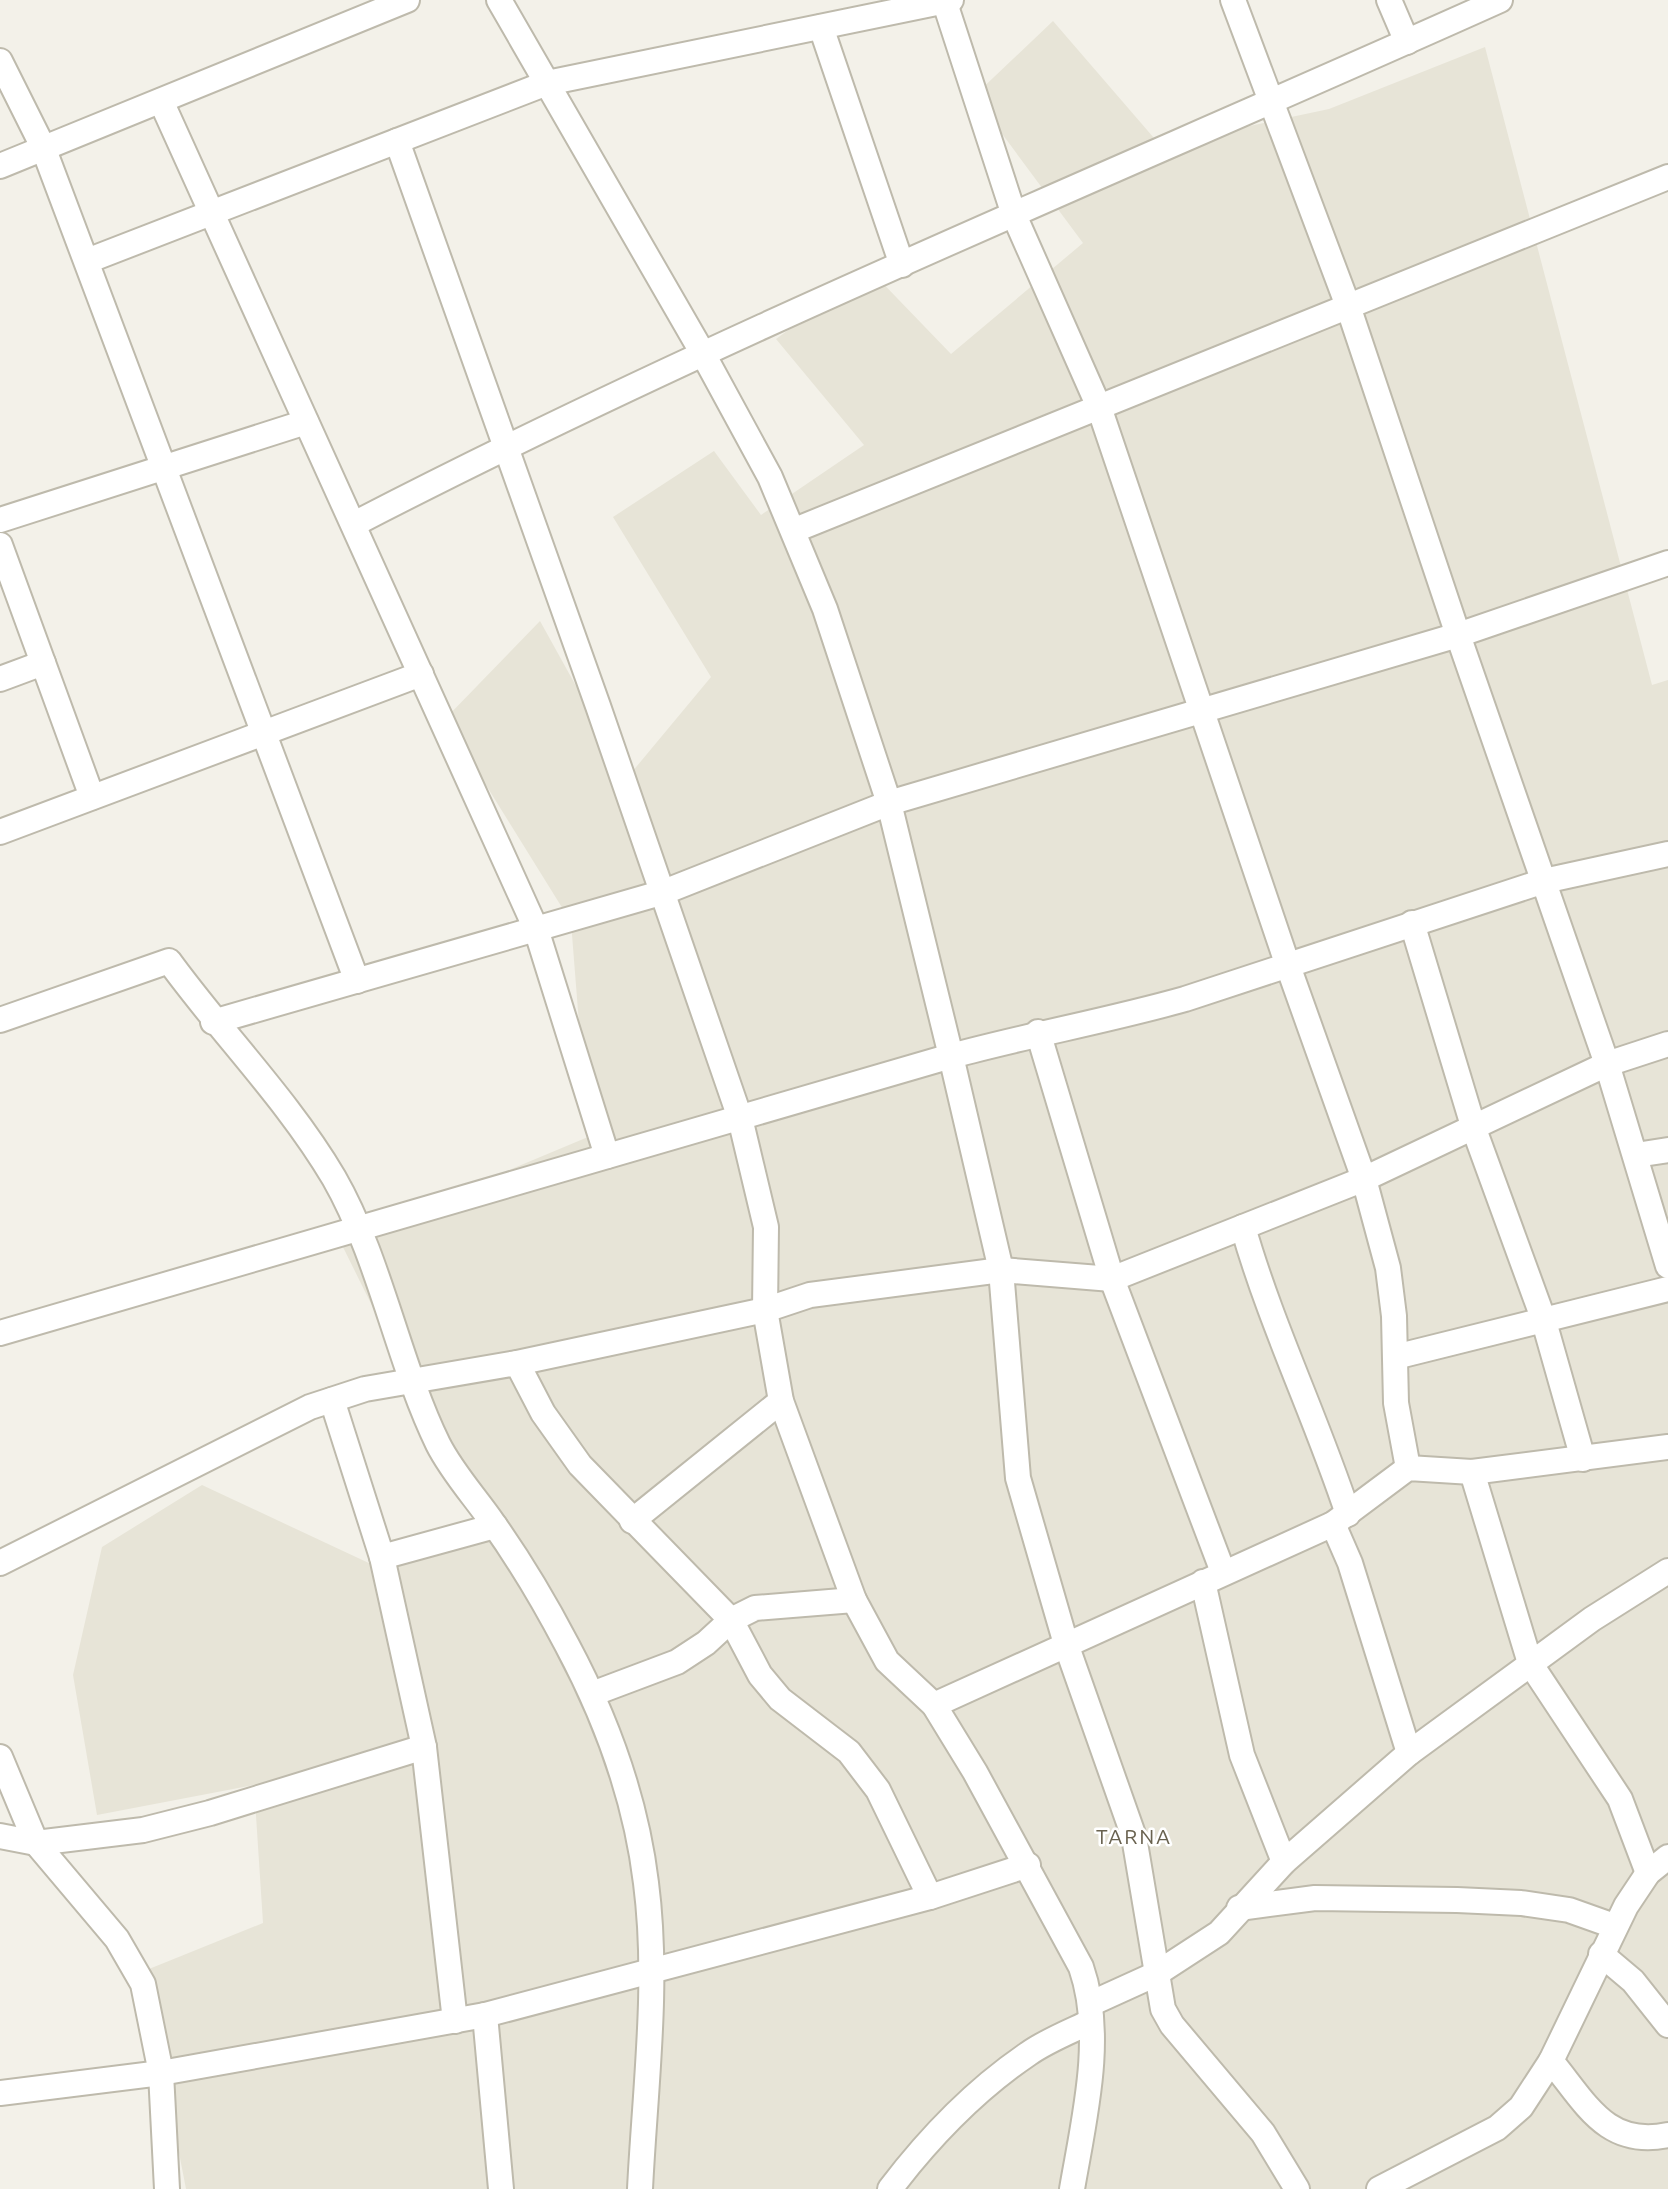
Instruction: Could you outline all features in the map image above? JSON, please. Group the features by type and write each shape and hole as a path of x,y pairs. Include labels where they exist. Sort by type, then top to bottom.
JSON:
{"street":[{"path":"0,166 407,0"},
{"path":"499,0 702,352 770,477 825,609 889,803 951,1056 1001,1270 1018,1478 1066,1644 1134,1837 1163,2009 1172,2025 1263,2133 1297,2189"},
{"path":"1233,0 1348,306 1458,635 1607,1064 1668,1266"},
{"path":"1389,0 1407,42"},
{"path":"354,524 505,446 702,352 1500,0"},
{"path":"87,261 547,83 946,1 1014,215 1099,407 1287,963 1364,1179 1388,1268 1396,1403 1408,1468"},
{"path":"821,27 902,265"},
{"path":"0,61 43,147 357,981"},
{"path":"161,101 536,929 607,1156"},
{"path":"397,141 664,892 740,1118 766,1227 765,1310 781,1401 854,1601 887,1661 934,1705 1028,1865 1081,1967 1090,2013 1087,2103 1072,2189"},
{"path":"794,530 1668,177"},
{"path":"0,520 306,422"},
{"path":"0,545 92,797"},
{"path":"214,1022 664,892 889,803 1458,635 1668,563"},
{"path":"0,679 43,663"},
{"path":"0,832 421,674"},
{"path":"0,1333 951,1056 1038,1032 1126,1016 1544,881 1668,854"},
{"path":"1412,923 1474,1129 1543,1318 1583,1459"},
{"path":"0,1020 169,961 214,1022 287,1111 334,1179 357,1229 439,1446 495,1526 566,1643 592,1694 630,1801 647,1885 651,1973 640,2189"},
{"path":"1038,1032 1112,1279 1213,1577 1242,1755 1284,1863"},
{"path":"0,1563 254,1434 332,1400 414,1378 463,1374 517,1363 765,1310 810,1295 1001,1270 1112,1279 1364,1179 1607,1064 1668,1044"},
{"path":"1636,1155 1668,1150"},
{"path":"1243,1227 1259,1284 1325,1448 1350,1563 1409,1753"},
{"path":"1395,1357 1668,1289"},
{"path":"517,1363 543,1413 580,1465 731,1620 760,1675 780,1699 849,1752 878,1790 930,1897"},
{"path":"332,1400 382,1556 424,1748 455,2021"},
{"path":"632,1521 781,1401"},
{"path":"934,1705 1340,1519 1408,1468 1472,1472 1668,1447"},
{"path":"1472,1472 1530,1663 1620,1799 1648,1873"},
{"path":"382,1556 495,1526"},
{"path":"890,2189 916,2155 985,2087 1029,2052 1219,1933 1239,1908 1284,1863 1409,1753 1592,1619 1668,1571"},
{"path":"592,1694 677,1662 706,1643 731,1620 755,1608 854,1601"},
{"path":"0,1836 36,1843 143,1830 210,1813 424,1748"},
{"path":"0,1757 36,1843 117,1939 143,1984 161,2073 167,2189"},
{"path":"1379,2189 1497,2128 1521,2107 1551,2061 1614,1926 1648,1873 1668,1857"},
{"path":"0,2093 161,2073 485,2015 930,1897 1028,1865"},
{"path":"1239,1908 1315,1898 1457,1899 1521,1903 1569,1910 1614,1926"},
{"path":"1601,1954 1633,1981 1668,2025"},
{"path":"485,2015 501,2189"},
{"path":"1551,2061 1609,2128 1629,2138 1649,2139 1668,2135"}],"shaded area":[{"path":"1053,21 1160,145 1329,109 1485,47 1652,685 1668,680 1668,2189 186,2189 144,1971 263,1923 254,1785 97,1815 73,1675 102,1547 202,1485 388,1572 481,1526 340,1241 588,1137 571,922 445,719 540,621 627,778 711,677 613,517 714,451 761,515 864,445 776,339 870,270 951,354 1083,243 974,96"}],"district":[{"name":"TARNA","path":"1134,1837"}]}
